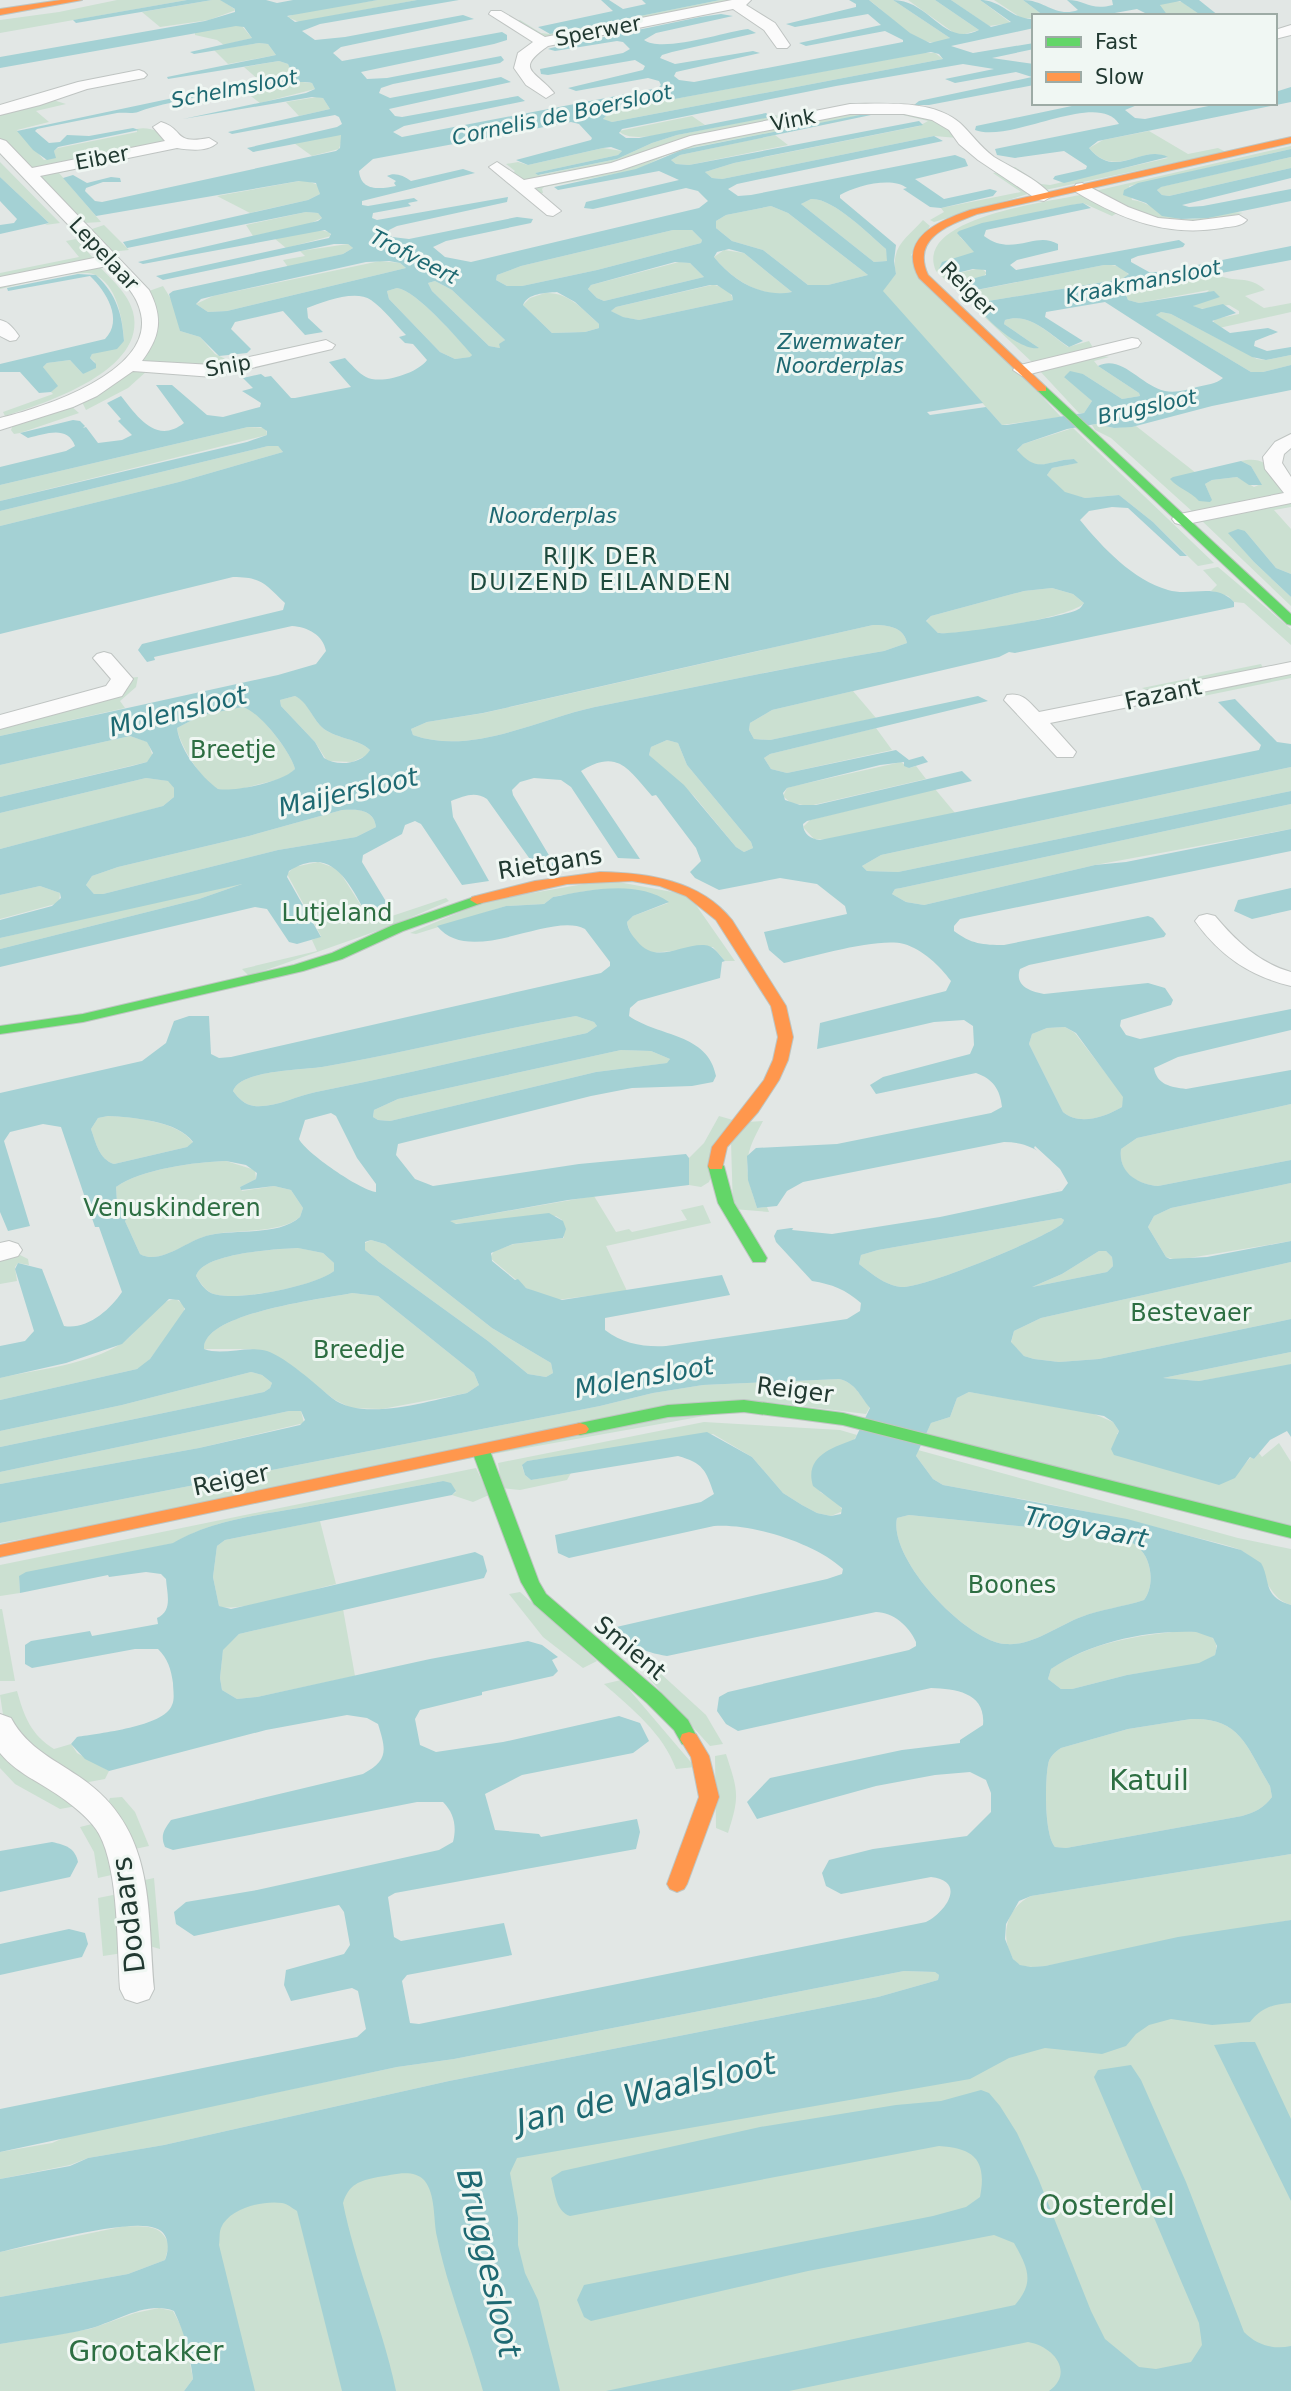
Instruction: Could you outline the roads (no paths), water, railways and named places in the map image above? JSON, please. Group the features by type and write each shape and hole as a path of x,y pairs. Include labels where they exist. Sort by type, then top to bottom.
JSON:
{"street":[{"path":"0,12 78,0"},
{"name":"Sperwer","path":"546,93 523,74 520,67 523,56 542,43 739,2 781,37 782,45"},
{"name":"Sperwer","path":"496,14 542,43"},
{"path":"0,110 84,85 139,75"},
{"name":"Vink","path":"521,186 615,167 690,141 849,109 874,107 916,111 946,121 984,157 1044,196"},
{"path":"161,127 177,144"},
{"name":"Reiger","path":"1291,140 974,212 949,221 926,236 916,253 917,265 932,286 1291,621"},
{"name":"Eiber","path":"27,173 177,144 192,146 209,143"},
{"name":"Lepelaar","path":"0,144 140,290 150,310 151,327 141,353 100,386 38,414 0,424"},
{"path":"497,167 554,211"},
{"path":"1082,188 1129,216 1157,224 1206,226 1239,220"},
{"path":"0,282 110,260"},
{"path":"1022,370 1132,343"},
{"name":"Snip","path":"128,365 213,371 326,345"},
{"path":"1291,439 1278,447 1272,456 1272,464 1291,489"},
{"path":"1182,519 1291,497"},
{"path":"0,722 114,691 122,680 104,658"},
{"name":"Fazant","path":"1034,720 1291,668"},
{"path":"1016,700 1065,752"},
{"name":"Rietgans","path":"0,1030 82,1018 316,963 436,913 532,885 620,875 655,880 684,889 703,899 716,911 781,1007 786,1020 788,1036 780,1070 718,1150 715,1164 716,1183 728,1212 759,1258"},
{"path":"1207,921 1238,956 1262,970 1291,979"},
{"name":"Reiger","path":"0,1551 668,1411 744,1406 843,1419 1291,1532"},
{"name":"Smient","path":"481,1451 530,1582 540,1599 654,1698 681,1725 700,1756 709,1797 677,1884"},
{"name":"Dodaars","path":"0,1727 8,1744 29,1762 74,1790 112,1825 120,1845 126,1877 137,1989"}],"water":[{"path":"187,0 212,0 76,23 73,20"},
{"path":"220,0 266,0 277,3 293,0 378,0 287,16 295,22 417,0 459,0 320,24 302,31 315,40 463,15 474,19 341,47 333,53 342,61 502,32 507,35 507,40 494,44 361,72 367,79 387,78 501,56 504,60 500,63 393,84 381,88 379,93 390,98 501,77 511,82 389,109 395,116 402,117 518,96 525,101 404,126 393,132 402,137 658,88 661,85 659,81 648,78 576,91 568,88 643,70 645,66 635,60 548,75 541,74 540,69 623,53 630,49 623,42 617,41 555,51 548,49 551,48 700,17 721,14 733,16 656,33 644,40 664,44 678,43 748,29 756,33 672,52 660,58 675,64 753,51 760,53 676,72 674,76 679,80 694,82 903,42 885,31 806,46 799,43 881,25 868,14 795,27 786,24 856,7 856,4 849,0 869,0 910,33 930,43 950,38 893,0 917,7 956,33 967,34 979,30 935,0 951,0 991,27 1011,22 980,0 995,3 1019,16 1032,19 1032,28 951,46 973,53 1032,43 1032,49 992,58 1032,64 1032,77 1016,72 955,83 945,79 994,69 963,64 836,86 622,129 619,133 626,138 639,138 766,113 771,117 677,135 617,159 538,175 535,173 618,155 622,151 611,147 603,148 528,165 516,160 591,140 579,124 571,122 373,159 359,171 364,183 373,188 396,186 396,181 387,176 393,174 411,181 463,169 475,173 362,201 362,205 368,206 414,198 418,201 408,203 411,206 373,213 372,218 377,220 508,197 507,202 397,226 389,230 388,233 392,237 409,239 517,217 533,219 531,223 446,241 433,247 445,257 471,262 699,208 708,201 698,191 686,188 593,209 584,208 586,202 679,180 659,171 558,190 554,187 636,169 682,150 865,114 871,115 680,155 671,160 676,164 689,165 919,121 923,125 734,163 705,172 712,178 722,179 934,136 943,141 737,184 728,189 738,196 751,195 955,155 965,159 968,166 915,179 944,199 990,189 997,191 993,196 941,208 930,207 903,189 907,188 900,184 864,186 840,195 840,198 896,245 896,274 883,291 983,403 927,412 930,415 986,407 1002,425 1007,425 1084,413 1092,401 1064,377 1070,371 1083,374 1122,399 1140,396 1098,366 1107,363 1123,367 1156,388 1169,392 1211,384 1223,378 1105,302 1046,312 1045,317 1083,341 1069,347 1039,326 1023,319 1005,320 1004,324 1039,348 1013,340 980,310 976,303 1122,279 1129,274 1115,265 1104,265 966,292 957,283 986,275 986,270 973,269 949,275 939,269 942,262 974,252 957,233 959,231 982,223 1070,205 1083,203 1091,208 986,230 984,236 1005,245 1041,240 1058,244 1058,250 1017,260 1010,265 1016,270 1179,240 1185,244 1183,247 1138,256 1131,259 1131,262 1149,272 1163,272 1291,246 1291,260 1136,289 1126,295 1128,300 1139,303 1214,291 1220,297 1193,306 1202,309 1223,304 1236,313 1212,321 1230,333 1268,328 1278,332 1255,341 1254,346 1267,351 1291,347 1291,355 1266,360 1252,357 1171,314 1161,312 1156,315 1251,372 1291,365 1291,390 1212,406 1132,427 1114,428 1096,424 1067,429 1023,444 1017,450 1037,464 1074,459 1078,463 1052,468 1047,475 1065,492 1085,498 1119,495 1153,522 1187,556 1180,556 1128,508 1112,507 1089,511 1080,520 1109,552 1131,571 1168,590 1219,593 1234,602 1234,607 1015,653 1009,652 999,657 772,710 750,723 749,730 754,739 770,740 978,696 988,701 770,754 764,758 771,769 787,773 896,750 909,760 923,756 928,762 909,768 904,766 904,762 880,765 787,788 783,793 785,800 800,805 816,805 962,771 972,781 803,824 808,835 820,840 1259,750 1261,745 1218,702 1235,699 1277,742 1291,744 1291,767 881,855 862,866 867,871 898,872 1291,791 1291,804 895,889 892,894 906,902 924,905 1095,865 1126,862 1291,829 1291,851 960,919 954,926 954,931 978,943 1004,945 1148,916 1153,918 1166,934 1164,937 1029,965 1020,969 1019,975 1019,980 1025,987 1044,994 1148,983 1165,988 1173,1000 1171,1005 1121,1020 1120,1026 1126,1035 1140,1039 1291,1009 1291,1030 1178,1057 1154,1068 1161,1082 1186,1089 1291,1070 1291,1104 1137,1138 1121,1149 1121,1157 1131,1176 1143,1183 1158,1186 1291,1160 1291,1183 1171,1208 1154,1216 1148,1227 1166,1257 1170,1259 1207,1257 1291,1241 1291,1262 1041,1318 1014,1331 1011,1342 1024,1356 1034,1359 1059,1362 1099,1359 1291,1319 1291,1352 1163,1378 1199,1381 1291,1364 1291,1437 1287,1431 1270,1440 1254,1459 1250,1457 1235,1478 1219,1485 1114,1455 1111,1449 1119,1431 1113,1422 1104,1416 969,1392 957,1398 950,1417 931,1423 916,1456 933,1479 943,1485 1127,1519 1241,1550 1261,1563 1271,1593 1291,1605 1291,1854 1031,1896 1019,1901 1006,1924 1005,1939 1013,1959 1020,1965 1031,1967 1178,1937 1291,1920 1291,2003 1268,2008 1250,2022 1212,2025 1171,2019 1149,2025 1136,2034 1126,2046 1102,2054 1045,2048 1009,2058 970,2079 517,2158 510,2173 518,2218 518,2245 525,2273 538,2300 560,2391 483,2391 442,2257 431,2192 424,2180 408,2173 360,2182 348,2191 343,2203 396,2391 342,2391 297,2211 288,2205 275,2202 257,2204 231,2215 220,2232 219,2245 255,2391 184,2391 193,2379 186,2344 174,2311 163,2308 141,2310 77,2331 0,2344 0,2297 128,2274 165,2260 168,2246 166,2237 160,2230 142,2226 102,2229 0,2252 0,2179 70,2166 88,2158 164,2145 449,2081 878,1997 938,1980 939,1975 935,1972 904,1971 454,2059 397,2067 0,2152 0,2109 357,2037 366,2029 358,1991 352,1988 291,2001 284,1985 286,1970 344,1954 350,1945 344,1912 339,1905 194,1936 176,1924 174,1912 186,1902 257,1890 439,1850 453,1842 455,1831 452,1815 443,1802 417,1802 173,1850 165,1847 163,1833 171,1820 363,1774 377,1764 383,1754 383,1741 378,1724 367,1718 347,1715 266,1730 109,1771 85,1759 71,1744 77,1737 130,1728 167,1713 174,1694 171,1673 164,1657 158,1649 135,1649 32,1668 25,1664 25,1645 31,1641 90,1631 92,1636 158,1624 157,1618 167,1607 166,1579 161,1574 146,1572 108,1575 20,1593 19,1576 26,1572 173,1543 202,1529 250,1516 443,1481 451,1483 456,1491 452,1495 225,1540 217,1546 213,1577 219,1606 231,1609 475,1552 483,1556 487,1571 484,1578 239,1634 223,1650 220,1678 222,1690 237,1699 257,1697 430,1659 528,1641 542,1645 558,1657 552,1660 558,1671 553,1676 420,1710 415,1719 420,1745 436,1752 503,1742 619,1716 640,1723 649,1741 633,1753 522,1775 485,1794 495,1830 539,1834 541,1837 637,1819 640,1832 636,1849 395,1893 388,1897 394,1937 401,1941 504,1923 512,1955 407,1975 402,1981 410,2023 419,2024 926,1922 946,1904 951,1890 948,1884 931,1877 841,1894 826,1886 822,1873 829,1860 873,1849 967,1836 991,1812 991,1793 986,1780 970,1772 935,1775 876,1786 757,1819 747,1802 770,1778 902,1750 960,1743 960,1740 983,1725 983,1714 975,1699 960,1692 931,1688 738,1731 726,1724 717,1711 719,1697 728,1692 909,1650 916,1646 916,1642 905,1625 888,1614 876,1612 667,1656 644,1650 624,1639 612,1628 827,1579 842,1574 843,1569 800,1543 764,1531 729,1526 714,1526 569,1558 558,1553 555,1535 701,1502 714,1494 706,1473 698,1465 678,1456 531,1480 525,1475 522,1465 527,1461 707,1432 752,1457 783,1493 817,1513 831,1516 841,1514 842,1508 813,1486 813,1467 816,1460 829,1450 855,1439 870,1408 853,1387 839,1379 703,1385 0,1523 0,1484 199,1448 300,1425 305,1420 301,1411 289,1411 0,1472 0,1447 264,1392 272,1383 262,1375 251,1372 122,1405 0,1431 0,1400 137,1369 150,1359 185,1309 179,1300 169,1299 122,1344 66,1363 0,1378 0,1346 25,1341 34,1331 15,1269 18,1263 42,1269 64,1326 89,1322 111,1305 122,1292 99,1227 95,1227 61,1127 43,1124 10,1132 4,1141 30,1226 8,1231 0,1212 0,1093 142,1061 166,1043 174,1021 189,1016 209,1016 211,1054 219,1058 231,1057 601,973 610,966 610,962 585,929 570,925 552,927 490,941 470,942 452,937 437,926 506,906 544,904 553,897 627,888 656,895 669,902 633,916 627,922 628,928 644,948 660,953 708,945 725,961 722,962 720,978 638,1001 630,1008 629,1016 681,1038 703,1051 716,1076 713,1082 692,1086 632,1088 591,1096 398,1144 396,1155 415,1179 433,1186 579,1164 686,1154 689,1158 689,1185 568,1200 450,1221 456,1224 549,1213 563,1221 566,1229 563,1238 513,1244 491,1253 492,1261 526,1288 562,1300 722,1275 730,1295 605,1318 605,1330 612,1335 634,1344 649,1346 666,1346 847,1319 860,1311 861,1303 838,1288 812,1281 776,1242 774,1236 777,1230 791,1228 831,1233 937,1216 1061,1189 1065,1183 1041,1153 1024,1145 1004,1142 803,1182 787,1191 777,1206 757,1208 748,1180 747,1156 756,1148 837,1144 991,1113 1002,1107 999,1095 987,1078 976,1073 876,1094 870,1085 883,1077 970,1054 974,1045 973,1026 964,1020 934,1022 817,1049 820,1023 946,991 951,981 924,954 904,944 862,945 784,963 769,950 764,932 847,914 845,906 817,884 780,878 719,890 695,878 690,872 701,861 696,848 656,795 652,796 629,770 613,762 604,761 581,771 640,859 618,858 571,787 561,780 534,778 520,782 512,790 513,795 556,867 537,869 487,799 469,795 451,801 453,817 489,881 462,885 421,824 415,821 405,825 402,834 363,855 362,862 390,908 367,915 346,880 328,865 317,862 304,864 289,871 287,877 321,937 297,944 289,942 267,909 255,907 0,967 0,949 199,899 242,884 0,938 0,920 52,906 61,898 60,893 40,886 0,895 0,849 163,806 174,797 174,788 168,781 146,778 0,813 0,797 147,762 153,753 147,742 130,736 0,765 0,736 278,675 316,664 326,651 322,640 314,633 292,626 154,657 155,660 147,662 138,650 142,644 283,610 285,603 267,586 257,580 243,577 233,577 0,634 0,526 179,482 283,452 278,446 268,446 0,511 0,501 247,442 267,435 267,431 261,427 248,427 0,485 0,467 66,451 75,446 67,435 61,433 28,438 20,433 73,420 80,421 85,426 83,428 86,427 98,443 122,440 132,435 118,421 121,419 107,403 121,396 141,419 156,429 165,431 184,423 156,385 172,385 207,415 223,417 260,407 261,403 242,391 253,388 243,378 261,374 265,377 271,376 291,398 295,398 351,387 329,362 345,358 363,375 381,380 408,373 427,360 413,344 405,343 399,337 406,335 380,308 371,300 356,296 339,298 307,308 308,318 323,332 305,335 283,311 235,322 231,329 251,349 247,353 219,356 200,337 180,331 169,294 173,291 343,254 353,248 348,244 334,244 163,280 156,276 329,238 331,234 325,230 143,264 138,262 318,221 322,218 318,213 306,212 127,248 123,242 308,200 320,194 316,183 299,181 96,216 63,178 73,175 87,183 111,177 120,178 121,182 103,182 86,188 85,191 95,201 102,202 336,151 340,148 341,135 253,152 247,148 337,127 342,124 335,115 232,134 228,132 330,109 323,98 312,97 183,119 306,93 315,89 312,83 278,84 225,92 172,102 136,113 117,113 37,129 35,131 49,143 60,142 67,135 89,136 133,128 139,130 58,147 54,151 56,158 47,160 33,150 17,131 292,73 288,64 279,61 168,79 167,77 276,55 268,44 259,43 194,54 190,52 252,38 244,27 236,26 0,68 0,57 205,21 235,12 235,9","holes":["931,52 939,54 943,59 612,122 603,119 608,114 631,107","811,199 820,200 840,210 886,249 887,261 874,262 801,204","771,206 788,213 868,275 828,285 808,285 763,250 732,241 716,228 716,221 726,215","673,230 692,230 702,240 701,243 597,270 522,286 507,286 496,280 497,275 521,266","729,249 744,253 792,292 759,290 739,280 714,257 717,252","389,261 400,263 406,268 227,311 208,312 196,304 201,299 366,262","675,262 690,263 704,277 604,301 588,289 591,285","435,281 452,290 505,340 499,344 500,348 489,346 432,291 428,283","710,285 717,285 732,295 733,300 639,320 611,311 616,307","397,288 415,297 472,355 455,359 440,352 389,299 387,291","557,292 575,302 599,324 599,328 585,332 552,333 523,305 537,294","1052,588 1073,594 1084,603 1077,610 1067,613 985,629 938,633 926,621 931,616 1024,591","873,625 890,626 899,630 907,643 884,651 595,707 481,739 435,740 413,735 411,729 427,722 483,713","295,696 324,729 360,743 370,750 355,761 336,763 324,758 315,742 281,706 280,700","243,707 258,716 274,734 288,753 295,769 280,778 258,785 218,789 198,770 177,728 202,715","667,740 678,743 687,765 751,842 753,848 744,852 736,847 684,785 649,755 651,747","342,810 359,810 368,813 375,821 376,827 356,837 278,850 103,894 94,894 86,885 92,876","576,1016 594,1022 597,1026 587,1033 316,1092 270,1105 248,1104 239,1099 233,1091 238,1084 259,1075 322,1067","1065,1027 1076,1033 1123,1097 1122,1107 1092,1119 1077,1119 1063,1112 1029,1044 1032,1034 1047,1028","621,1050 651,1051 670,1059 667,1063 596,1072 390,1121 373,1117 374,1110 398,1099","331,1113 336,1116 357,1158 376,1184 376,1192 346,1178 299,1139 305,1120","108,1116 141,1119 177,1129 193,1142 187,1147 114,1164 101,1154 91,1129 98,1118","226,1161 246,1165 257,1173 256,1179 240,1187 241,1190 274,1186 291,1190 303,1208 300,1217 281,1227 202,1237 157,1257 140,1254 125,1221 132,1212 117,1202 116,1187 139,1175 199,1163","1061,1218 1064,1220 1050,1231 1008,1251 956,1272 913,1285 901,1287 890,1284 859,1264 861,1255 878,1250","371,1240 385,1244 492,1328 551,1363 553,1373 546,1377 528,1374 488,1341 365,1250 365,1242","298,1248 323,1253 334,1263 334,1271 293,1287 237,1296 211,1293 202,1286 196,1276 201,1268 225,1257","1099,1251 1106,1251 1112,1257 1113,1266 1107,1272 1032,1287 1062,1274","352,1293 378,1296 474,1373 479,1385 467,1393 398,1408 361,1409 332,1398 275,1354 259,1349 204,1349 209,1337 222,1326 242,1317","909,1515 1106,1535 1127,1540 1143,1552 1149,1565 1151,1580 1144,1600 1089,1614 1026,1642 1006,1644 990,1640 952,1614 917,1575 905,1555 898,1535 897,1518","1196,1632 1213,1638 1217,1646 1215,1655 1199,1663 1127,1675 1072,1689 1061,1689 1048,1679 1051,1669 1067,1660 1102,1645 1139,1636","1191,1719 1221,1723 1241,1737 1270,1786 1272,1797 1259,1809 1242,1816 1066,1848 1055,1847 1047,1820 1047,1773 1051,1757 1061,1748 1128,1729"]},
{"path":"601,0 609,0 623,9 646,4 642,0 720,0 550,34 538,27 613,11"},
{"path":"1023,0 1070,12 1078,10 1067,0 1105,7 1113,5 1112,0 1199,0 1216,14 1199,14 1180,1 1160,5 1167,14 1147,14 1137,9 1109,14 1041,14"},
{"path":"1032,77 1032,85 929,105 914,105 919,101"},
{"path":"1291,87 1291,102 1277,105 1277,91"},
{"path":"1076,105 1137,105 1125,110 1135,118 1145,119 1213,105 1276,105 1098,141 1089,148 1109,162 1158,154 1168,157 1064,183 1053,179 1055,176 1086,169 1087,166 1064,151 1015,158 997,155 995,149 1119,124 1108,115 1093,112 1073,114 1009,130 975,130 976,126"},
{"path":"1291,149 1291,157 1157,190 1162,195 1169,196 1291,168 1291,178 1182,205 1203,206 1291,189 1291,201 1208,218 1181,219 1162,216 1146,203 1123,195 1124,190 1138,183"},
{"path":"0,177 49,223 0,234 0,225 14,223 17,219 0,201"},
{"path":"78,274 96,275 109,290 120,314 124,341 117,349 92,354 90,358 96,368 83,374 70,360 47,363 43,367 58,386 51,392 39,393 20,372 0,372 0,364 105,339 113,323 111,306 90,276 8,291 7,288"},
{"path":"1241,461 1251,466 1262,485 1249,485 1237,477 1212,480 1205,484 1212,500 1210,502 1199,501 1170,479 1173,477"},
{"path":"1238,529 1245,531 1276,568 1291,574 1291,597 1228,533"},
{"path":"1291,888 1291,910 1252,919 1234,911 1238,900"},
{"path":"52,1842 66,1846 75,1853 78,1862 70,1877 0,1892 0,1851"},
{"path":"69,1929 85,1933 88,1944 82,1957 0,1975 0,1944"},
{"path":"1255,2042 1291,2119 1291,2201 1214,2045"},
{"path":"1131,2065 1141,2080 1186,2182 1244,2332 1266,2345 1291,2346 1291,2391 1049,2391 1057,2384 1060,2376 1058,2361 1045,2349 1028,2342 789,2391 606,2391 1015,2305 1025,2289 1026,2268 1014,2243 994,2235 808,2271 591,2321 584,2317 577,2300 584,2285 933,2216 966,2207 980,2197 980,2166 976,2159 962,2150 939,2146 570,2216 558,2205 551,2178 562,2171 760,2127 896,2105 941,2101 981,2090 989,2093 1000,2106 1017,2133 1105,2339 1139,2367 1156,2369 1191,2362 1202,2345 1199,2323 1094,2077 1098,2070"}],"district":[{"name":"RIJK DER DUIZEND EILANDEN","path":"601,569"}],"water label":[{"name":"Schelmsloot","path":"234,89"},
{"name":"Cornelis de Boersloot","path":"562,115"},
{"name":"Trofveert","path":"414,257"},
{"name":"Kraakmansloot","path":"1143,282"},
{"name":"Zwemwater Noorderplas","path":"840,354"},
{"name":"Brugsloot","path":"1147,407"},
{"name":"Noorderplas","path":"553,516"},
{"name":"Molensloot","path":"178,711"},
{"name":"Maijersloot","path":"348,792"},
{"name":"Molensloot","path":"644,1377"},
{"name":"Trogvaart","path":"1086,1527"},
{"name":"Jan de Waalsloot","path":"646,2092"},
{"name":"Bruggesloot","path":"489,2263"}],"park label":[{"name":"Breetje","path":"233,750"},
{"name":"Lutjeland","path":"337,913"},
{"name":"Venuskinderen","path":"172,1208"},
{"name":"Bestevaer","path":"1191,1313"},
{"name":"Breedje","path":"359,1350"},
{"name":"Boones","path":"1012,1585"},
{"name":"Katuil","path":"1149,1780"},
{"name":"Oosterdel","path":"1107,2205"},
{"name":"Grootakker","path":"146,2351"}]}
